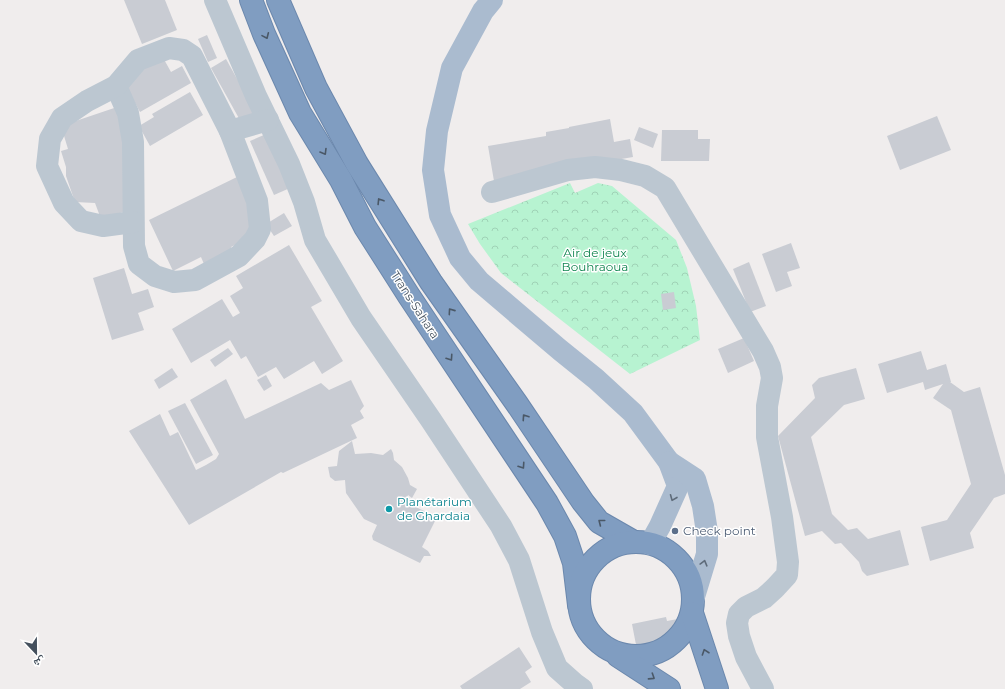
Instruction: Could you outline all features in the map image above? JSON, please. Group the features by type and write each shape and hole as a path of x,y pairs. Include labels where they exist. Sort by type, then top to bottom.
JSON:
{"highway":[{"name":"Trans-Sahara","path":"251,0 264,34 300,113 341,180 365,227 409,296 547,503 565,536 574,564 579,605"},
{"path":"278,0 316,88 357,164 431,282 517,404 582,502 599,522 642,543 665,550 677,559 686,572 692,587 692,606 717,689"},
{"path":"642,543 616,546 600,555 587,570 580,587 579,605 584,624 595,639 610,651 669,689"},
{"path":"610,651 627,656 644,656 660,651 674,642 685,629 692,606"}],"main road":[{"path":"492,0 483,11 452,68 437,131 432,170 440,215 460,258 479,281 596,379 633,413 669,462 678,486 660,526 642,543"},
{"path":"669,462 695,479 703,506 707,532 707,554 692,606"}],"street":[{"path":"215,0 256,96 289,164 304,202 318,246 361,318 501,526 519,560 542,632 557,668 582,689"},
{"path":"116,86 128,113 133,142 134,246 139,264 155,276 174,282 196,280 239,256 255,239 260,229 257,200 230,132 192,56 183,50 169,48 138,60 116,86 87,101 62,118 50,139 47,166 64,203 81,221 103,226 133,222"},
{"path":"230,132 268,120"},
{"path":"492,192 568,170 595,168 621,170 645,176 664,188 685,220 763,351 770,367 772,378 767,406 767,437 782,517 788,562 787,575 764,598 746,607 739,614 737,623 739,636 746,656 763,689"}],"green space":[{"name":"Air de jeux Bouhraoua","path":"570,183 575,193 598,183 612,186 676,240 687,268 696,306 700,340 630,374 501,273 480,244 468,224"}],"building":[{"path":"124,0 165,0 177,30 142,44"},
{"path":"207,35 217,58 208,62 198,39"},
{"path":"161,54 171,72 182,66 191,83 140,112 121,77"},
{"path":"226,59 256,113 241,122 211,68"},
{"path":"190,92 203,115 150,146 139,126 154,117 152,114"},
{"path":"123,105 136,208 101,219 95,203 75,202 66,176 66,167 61,151 68,149 61,126"},
{"path":"937,116 951,150 900,170 887,136"},
{"path":"610,119 614,142 630,139 633,157 494,181 488,146 546,136 546,132"},
{"path":"639,127 658,134 653,148 634,140"},
{"path":"662,130 698,130 698,139 710,139 709,161 661,161"},
{"path":"266,134 290,188 274,195 250,141"},
{"path":"237,177 263,231 231,247 236,257 207,271 201,257 173,271 149,220"},
{"path":"284,213 292,226 274,236 266,224"},
{"path":"791,243 800,268 787,272 792,286 776,292 762,254"},
{"path":"289,245 322,301 311,307 343,361 322,374 314,361 284,379 276,367 258,377 246,356 241,359 230,340 191,363 172,329 222,299 233,317 240,313 230,296 243,288 236,276"},
{"path":"749,262 766,306 750,312 733,269"},
{"path":"124,268 132,294 148,289 154,307 138,313 144,330 112,340 93,278"},
{"path":"674,292 676,308 663,310 661,294"},
{"path":"744,338 754,361 728,373 718,349"},
{"path":"228,348 233,354 215,367 210,360"},
{"path":"921,351 927,370 946,364 950,382 964,392 980,387 1005,475 1005,494 994,498 970,533 974,548 930,561 921,527 947,520 971,484 951,410 933,398 943,384 925,390 923,382 887,393 878,364"},
{"path":"172,368 178,377 159,389 154,380"},
{"path":"856,368 865,399 844,405 811,437 832,514 848,530 857,528 868,539 900,530 909,565 867,576 862,571 859,562 841,543 835,544 822,531 805,536 778,436 815,398 812,385 819,378"},
{"path":"266,375 272,386 264,391 257,380"},
{"path":"226,379 245,419 321,383 329,390 351,380 364,406 360,411 364,418 351,425 357,438 283,473 281,472 189,525 129,431 160,414 170,436 178,432 196,470 206,465 216,459 219,454 190,400"},
{"path":"185,403 213,455 196,464 168,411"},
{"name":"Planétarium de Ghardaia","path":"352,441 355,454 371,453 383,455 391,449 394,460 402,467 410,485 417,489 412,498 408,495 405,502 437,517 422,547 428,551 431,556 424,556 420,563 373,540 372,536 377,525 364,519 346,493 345,480 335,481 330,477 328,467 337,466 339,451"},
{"path":"666,617 667,621 683,618 688,640 637,650 632,624"},
{"path":"519,647 532,667 525,672 531,682 520,689 462,689 460,686"}],"place":[{"name":"Planétarium de Ghardaia","path":"389,509"},
{"name":"Check point","path":"675,531"}]}
